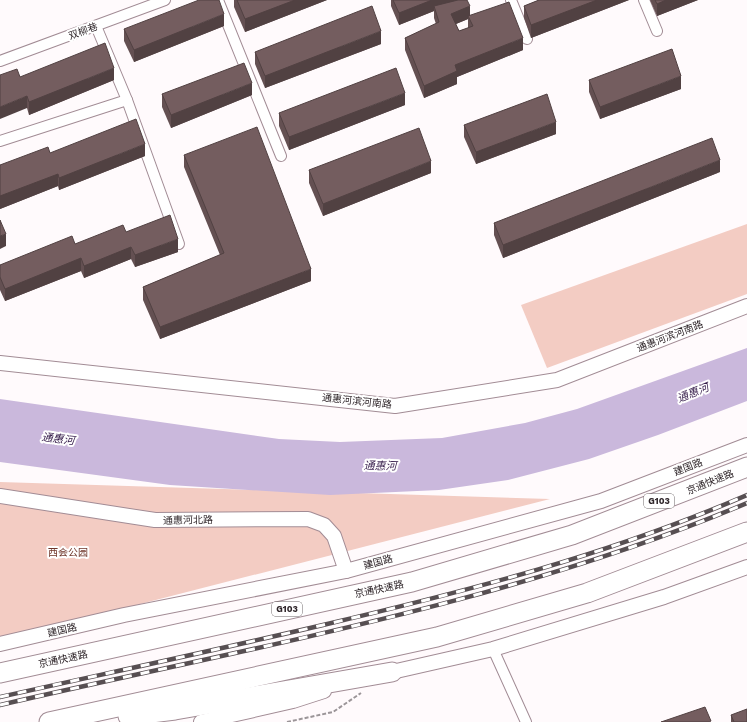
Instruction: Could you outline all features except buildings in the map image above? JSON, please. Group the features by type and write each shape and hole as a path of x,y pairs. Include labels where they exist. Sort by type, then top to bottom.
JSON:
{"highway":[{"name":"京通快速路","path":"0,673 412,582 572,536 747,467"},
{"path":"49,722 437,637 588,593 747,532"},
{"path":"79,722 175,710 392,672"}],"main road":[{"name":"通惠河滨河南路","path":"0,363 396,406 558,380 747,306"},
{"name":"建国路","path":"0,644 124,615 346,571 601,501 747,445"},
{"name":"通惠河北路","path":"0,496 155,520 308,519 324,525 334,536 346,571"},
{"path":"201,722 222,720 392,672 493,649 664,597 747,567"}],"street":[{"name":"双柳巷","path":"0,61 165,0"},
{"path":"218,0 281,156"},
{"path":"512,0 527,38"},
{"path":"644,0 657,31"},
{"path":"96,26 127,100 179,244"},
{"path":"0,141 127,100"},
{"path":"493,649 526,722"}],"path":[{"path":"287,722 332,712 363,692"}],"green space":[{"path":"747,224 747,294 547,368 521,305"},
{"name":"西会公园","path":"0,482 550,499 0,640"}],"water":[{"name":"通惠河","path":"747,348 747,401 658,435 589,459 508,480 439,490 330,495 170,485 0,462 0,399 279,439 340,442 442,438 525,423 577,409"}],"railway":[{"path":"0,697 323,625 431,599 591,553 696,516 747,495"},
{"path":"0,705 284,642 472,596 565,569 657,538 747,503"}]}
